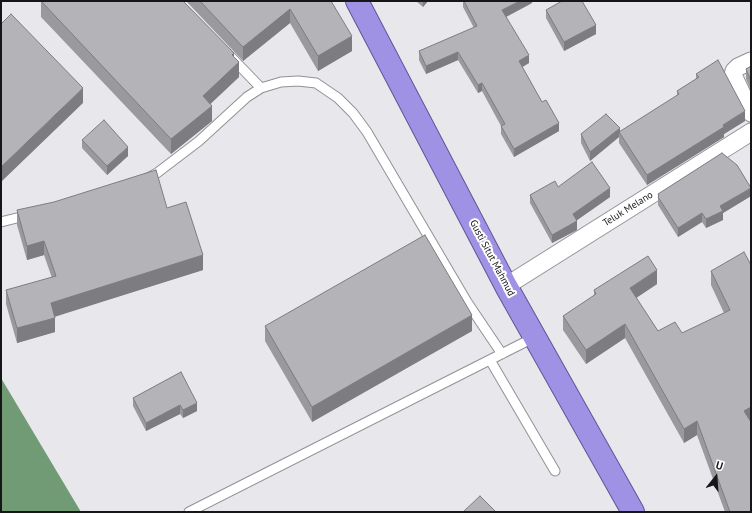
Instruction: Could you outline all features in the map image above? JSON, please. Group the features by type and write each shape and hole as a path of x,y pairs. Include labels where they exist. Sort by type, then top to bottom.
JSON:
{"highway":[{"name":"Gusti Situt Mahmud","path":"357,1 506,286 633,512"}],"street":[{"path":"751,61 738,66 734,71 733,76 751,113"},
{"name":"Teluk Melano","path":"506,286 751,132"}],"lane":[{"path":"222,48 261,88"},
{"path":"140,181 157,173 211,131 246,97 261,88 282,82 298,81 316,83 338,98 353,112 385,161 436,250 502,354"},
{"path":"1,222 38,213"},
{"path":"189,512 535,337"},
{"path":"490,360 555,471"}],"shaded area":[{"path":"1,378 81,512 1,512"}],"building":[{"path":"41,1 183,1 234,53 232,55 239,62 203,96 212,106 171,139"},
{"path":"200,1 331,1 352,36 318,56 290,9 243,47"},
{"path":"464,1 520,1 502,10 529,55 519,61 542,102 546,100 559,123 514,149 501,126 505,124 482,83 478,85 458,52 426,66 419,51 477,26"},
{"path":"562,1 582,1 596,25 564,42 546,10"},
{"path":"11,14 83,88 1,167 1,24"},
{"path":"718,60 745,111 723,125 724,127 647,175 619,132 679,94 677,91 699,77 696,74"},
{"path":"751,66 751,81 746,69"},
{"path":"606,114 620,128 590,152 581,134"},
{"path":"104,120 128,147 107,166 82,140"},
{"path":"722,153 737,165 751,188 720,206 723,211 706,219 702,213 678,228 658,197 658,194"},
{"path":"592,162 610,188 573,214 577,221 552,235 530,195 555,181 558,187"},
{"path":"156,170 167,208 186,202 203,255 51,303 55,318 17,328 6,290 56,276 44,241 27,246 17,210 54,202"},
{"path":"425,235 472,315 312,407 265,326"},
{"path":"744,252 751,265 751,407 744,411 751,422 751,512 730,512 697,421 684,429 625,324 586,350 563,316 596,294 594,290 648,256 657,270 630,288 658,331 675,322 682,333 730,310 711,271"},
{"path":"181,372 197,403 183,410 180,405 146,423 133,398"},
{"path":"480,496 496,512 463,512"}]}
